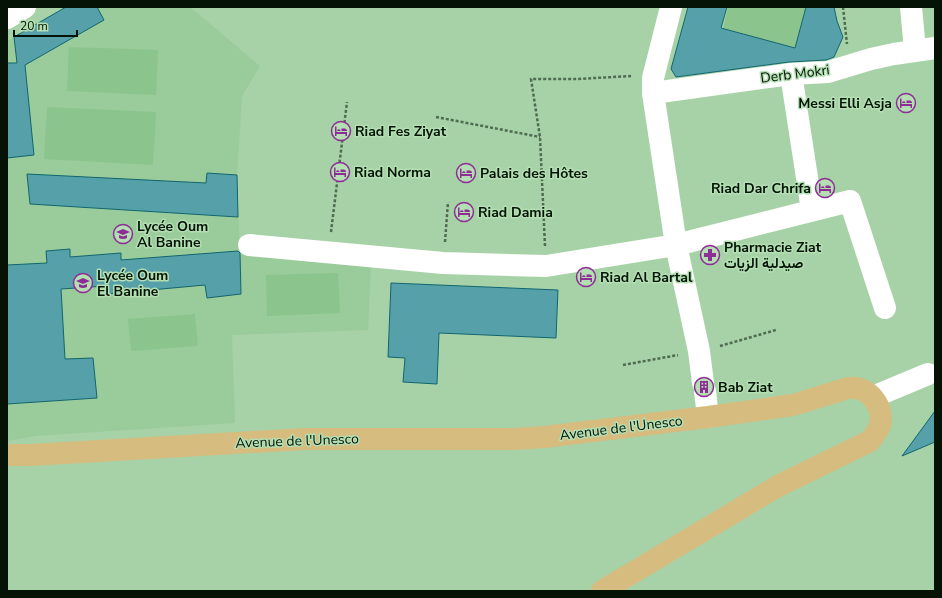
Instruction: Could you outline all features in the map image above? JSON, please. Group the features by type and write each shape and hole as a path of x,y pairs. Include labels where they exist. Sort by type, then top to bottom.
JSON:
{"main road":[{"name":"Avenue de l'Unesco","path":"7,455 38,455 305,439 537,438 793,405 848,388 857,388 873,397"},
{"path":"602,591 778,486 870,441 880,424 881,415 878,405 873,397"}],"street":[{"path":"7,18 25,7"},
{"path":"671,7 653,85 676,245 699,351 708,417"},
{"path":"912,7 925,49"},
{"name":"Derb Mokri","path":"653,85 828,72 879,57 925,49"},
{"path":"791,74 812,210"},
{"path":"249,245 443,263 546,266 676,245 850,201 885,308"},
{"path":"873,397 928,374"}],"path":[{"path":"843,7 848,66"},
{"path":"546,266 540,137 531,79 577,79 635,76 653,85"},
{"path":"329,253 347,102"},
{"path":"436,117 540,137"},
{"path":"443,263 448,202"}],"shaded area":[{"name":"Lycée Oum Al Banine","path":"66,7 190,7 260,66 242,96 237,175 240,254 371,264 368,330 232,335 235,423 36,436 7,441 7,41"},
{"path":"728,7 806,7 795,48 723,28"},
{"path":"69,47 158,50 156,95 67,91"},
{"path":"47,107 156,112 153,165 44,159"},
{"path":"338,273 340,313 267,316 266,275"},
{"path":"195,314 198,346 131,351 128,319"}],"building":[{"path":"66,7 97,7 104,20 25,65 34,155 7,158 7,63 17,63 14,37"},
{"path":"688,7 727,7 721,28 795,48 806,7 834,7 843,37 834,57 826,60 789,62 676,77 671,69"},
{"path":"207,173 237,175 238,217 30,204 27,174 206,183"},
{"path":"70,249 70,257 121,253 121,260 238,251 240,253 241,294 207,298 205,285 107,294 106,286 61,289 65,359 93,358 97,398 7,404 7,265 47,263 46,251"},
{"path":"391,283 558,290 556,338 439,333 437,384 403,382 405,358 388,357"},
{"path":"935,411 935,442 902,456"}],"place":[{"name":"Messi Elli Asja","path":"906,103"},
{"name":"Riad Fes Ziyat","path":"341,131"},
{"name":"Riad Norma","path":"340,172"},
{"name":"Palais des Hôtes","path":"466,173"},
{"name":"Riad Dar Chrifa","path":"825,188"},
{"name":"Riad Damia","path":"464,212"},
{"name":"Lycée Oum Al Banine","path":"123,234"},
{"name":"Pharmacie Ziat صيدلية الزيات","path":"710,255"},
{"name":"Riad Al Bartal","path":"586,277"},
{"name":"Lycée Oum El Banine","path":"83,283"},
{"name":"Bab Ziat","path":"704,387"}]}
